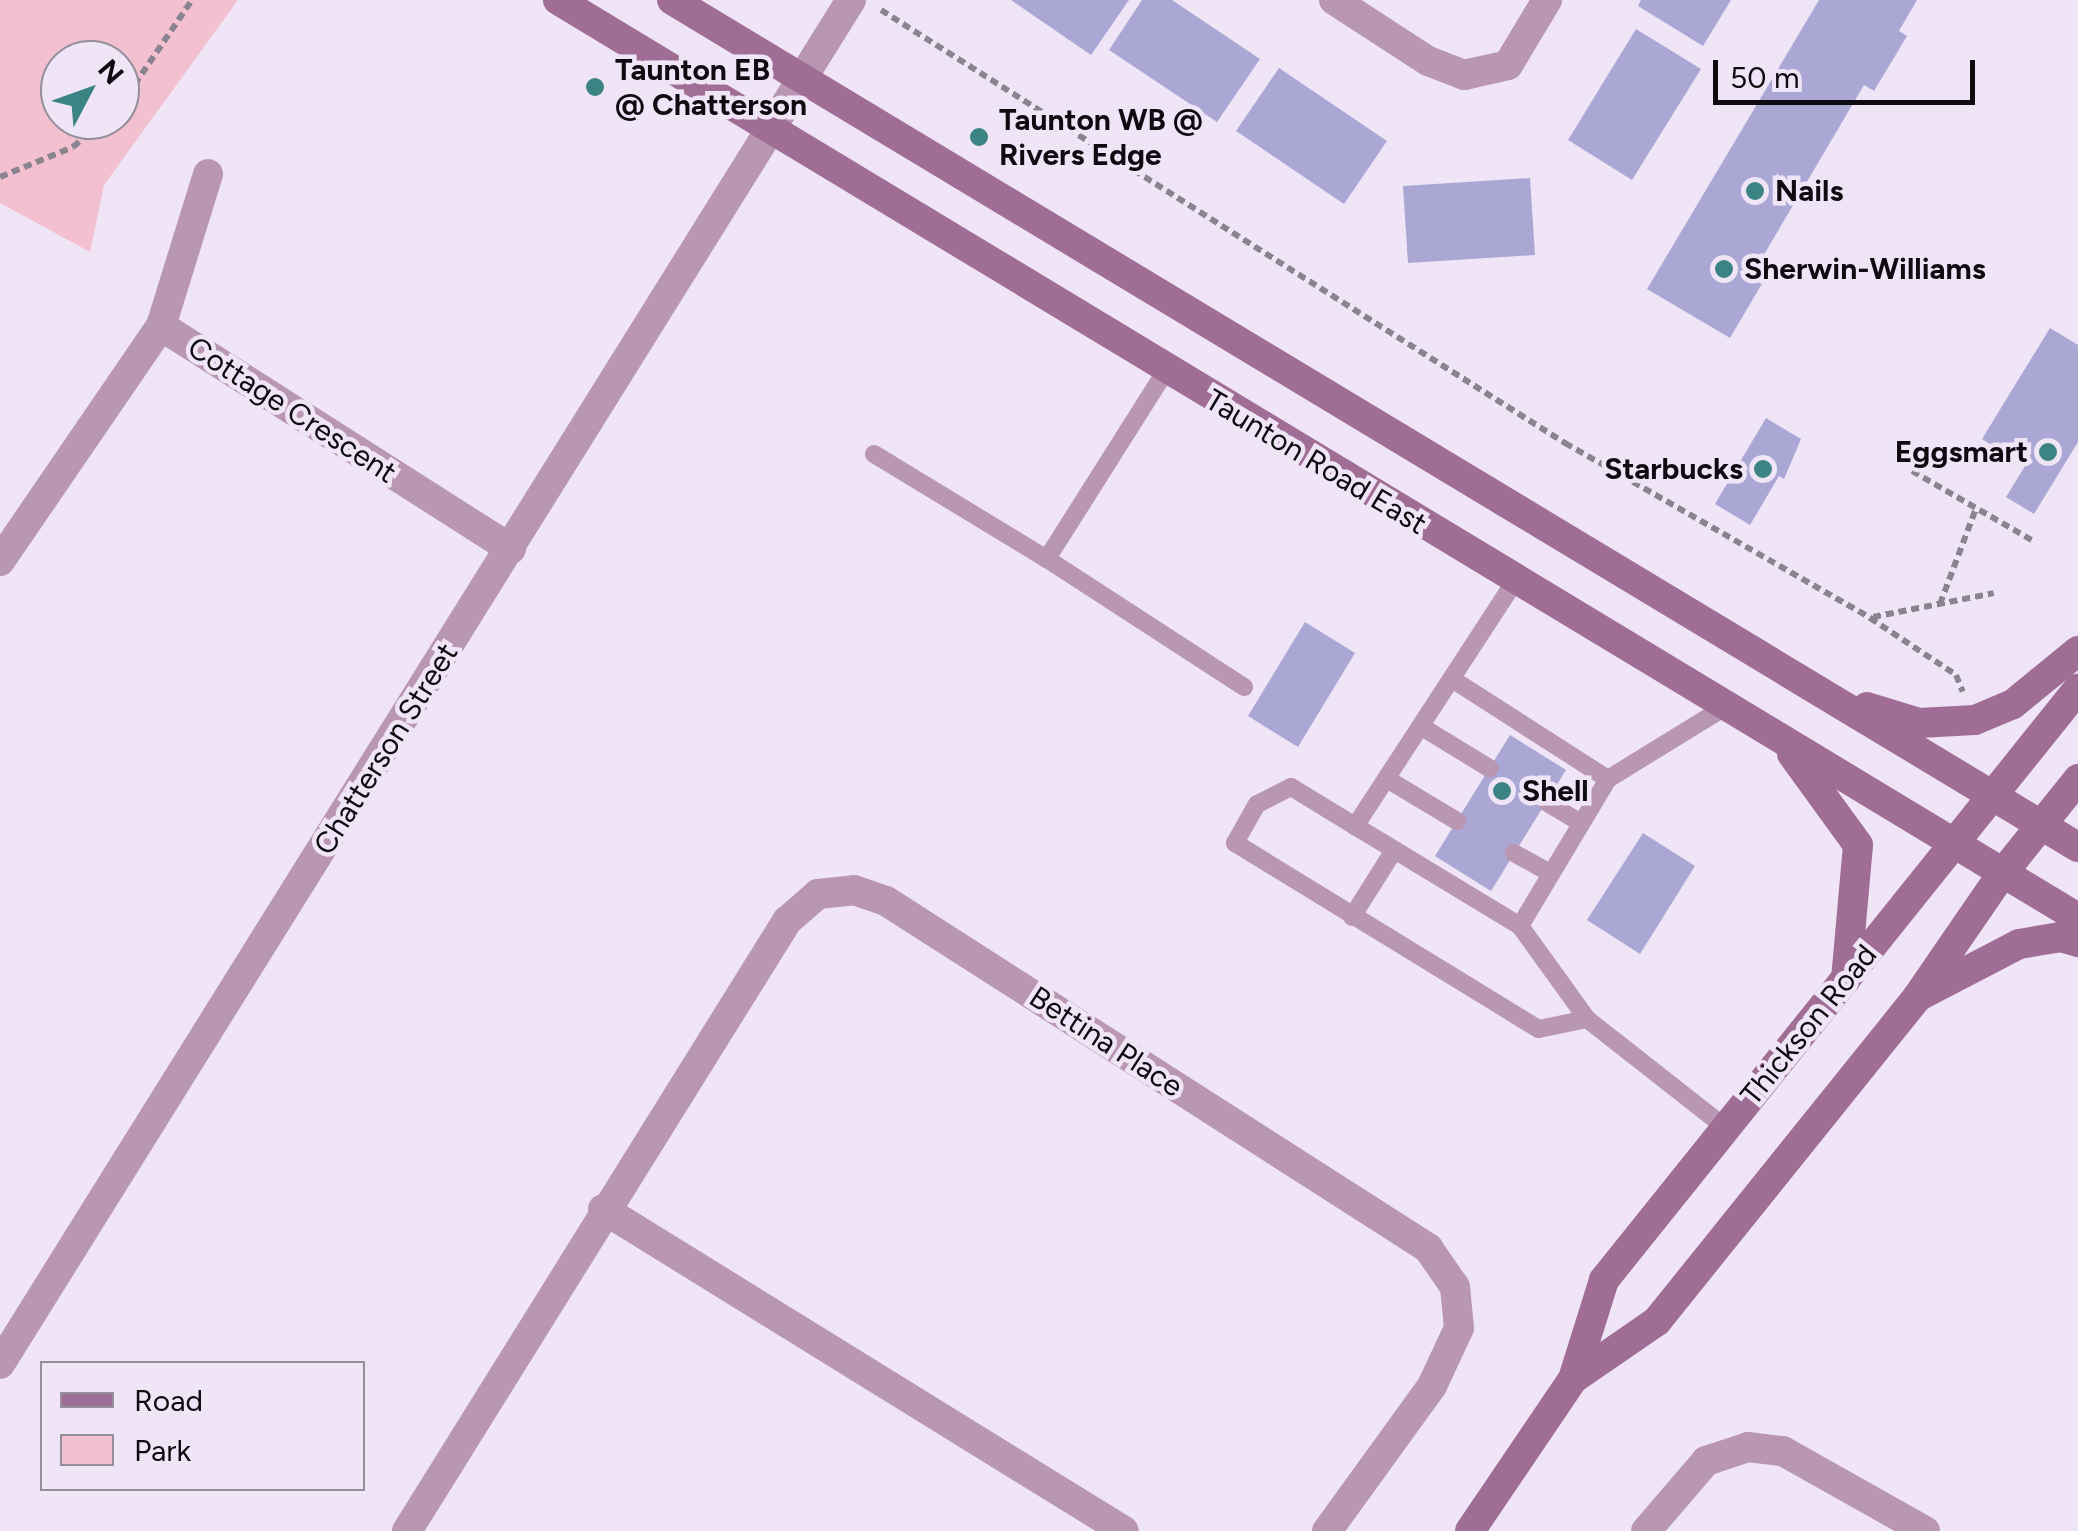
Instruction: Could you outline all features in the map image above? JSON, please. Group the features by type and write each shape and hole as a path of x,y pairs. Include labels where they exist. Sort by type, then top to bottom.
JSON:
{"main road":[{"name":"Taunton Road East","path":"558,0 770,134 2078,918"},
{"name":"Taunton Road East","path":"672,0 2078,847"},
{"path":"1816,692 1919,723 1975,720 2012,704 2078,651"},
{"name":"Thickson Road","path":"1470,1531 1573,1378 1604,1280 2078,688"},
{"path":"1782,741 1858,845 1846,980"},
{"name":"Thickson Road","path":"1573,1378 1656,1321 1918,996 2002,874 2078,779"},
{"path":"1918,996 2019,944 2060,937 2078,942"}],"street":[{"name":"Chatterson Street","path":"0,1364 851,0"},
{"path":"1334,0 1428,62 1464,76 1508,64 1547,0"},
{"path":"162,326 208,174"},
{"name":"Cottage Crescent","path":"0,561 162,326 511,550"},
{"name":"Bettina Place","path":"407,1531 603,1209 787,920 818,894 854,890 886,901 1428,1248 1454,1287 1459,1328 1432,1386 1327,1531"},
{"path":"603,1209 1124,1531"},
{"path":"1646,1531 1706,1461 1748,1447 1782,1450 1925,1531"}],"lane":[{"path":"1048,560 1165,372"},
{"path":"874,454 1048,560 1244,687"},
{"path":"1356,826 1515,581"},
{"path":"1452,679 1608,779"},
{"path":"1520,926 1608,779 1725,707"},
{"path":"1422,727 1490,768"},
{"path":"1387,780 1457,821"},
{"path":"1586,1019 1539,1029 1235,843 1257,804 1290,788 1520,926 1586,1019 1726,1128"},
{"path":"1546,802 1581,823"},
{"path":"1352,917 1393,852"},
{"path":"1514,854 1550,873"}],"path":[{"path":"140,77 192,0"},
{"path":"866,0 1564,443 1870,618 1956,674 1975,720"},
{"path":"0,177 80,140"},
{"path":"1912,471 2036,542"},
{"path":"1940,604 1976,508"},
{"path":"1870,618 1994,593"}],"green space":[{"path":"0,0 238,0 140,135 140,40 40,40 40,140 137,140 104,185 90,252 0,203"}],"building":[{"path":"1011,0 1129,0 1091,55"},
{"path":"1142,0 1172,0 1260,59 1217,122 1109,50"},
{"path":"1641,0 1731,0 1703,46 1638,6"},
{"path":"1819,0 1917,0 1899,31 1907,36 1874,91 1864,85 1762,258 1773,265 1730,338 1647,289"},
{"path":"1636,29 1701,69 1632,180 1568,140"},
{"path":"1279,68 1387,141 1344,204 1236,131"},
{"path":"1530,178 1535,255 1408,263 1403,186"},
{"path":"2050,328 2078,345 2078,442 2034,514 2006,497 2025,466 1982,439"},
{"name":"Starbucks","path":"1766,418 1801,439 1784,479 1779,476 1750,525 1715,504"},
{"path":"1305,622 1355,653 1298,747 1248,716"},
{"path":"1510,735 1566,770 1491,891 1435,856"},
{"path":"1643,833 1695,866 1640,954 1587,920"}],"place":[{"name":"Taunton EB @ Chatterson","path":"595,87"},
{"name":"Taunton WB @ Rivers Edge","path":"979,137"},
{"name":"Nails","path":"1755,191"},
{"name":"Sherwin-Williams","path":"1724,269"},
{"name":"Eggsmart","path":"2048,452"},
{"name":"Starbucks","path":"1763,469"},
{"name":"Shell","path":"1502,791"}]}
